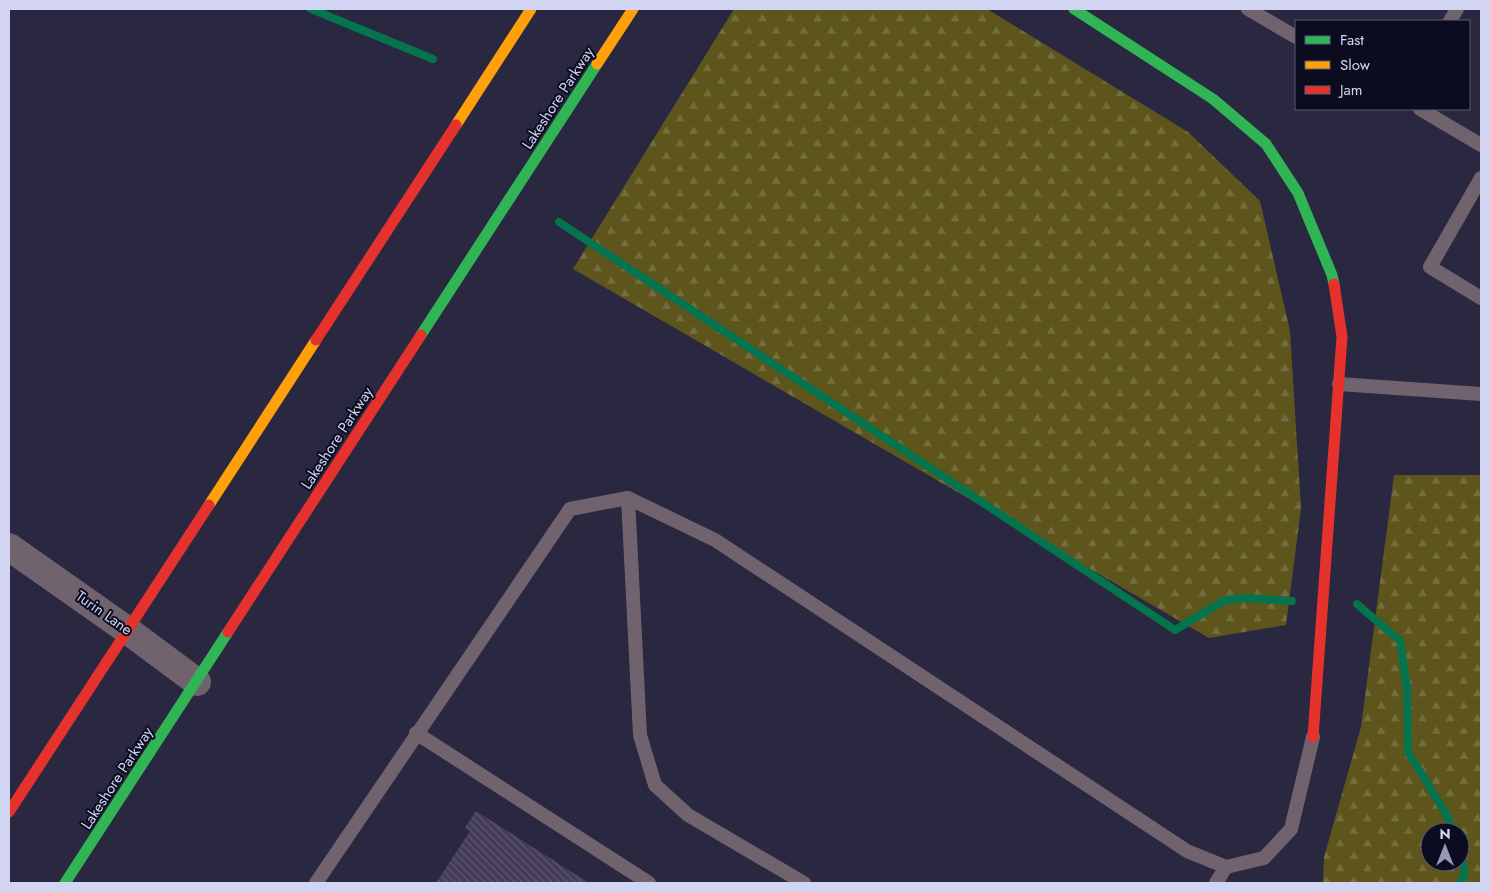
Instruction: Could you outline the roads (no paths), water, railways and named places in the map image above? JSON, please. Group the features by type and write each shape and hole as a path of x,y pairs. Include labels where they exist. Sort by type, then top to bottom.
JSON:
{"main road":[{"path":"9,812 532,9"},
{"name":"Lakeshore Parkway","path":"66,883 634,9"},
{"path":"1075,9 1213,100 1266,144 1298,193 1332,275 1342,337 1313,737"}],"street":[{"name":"Turin Lane","path":"9,547 197,682"}],"lane":[{"path":"1248,9 1295,36"},
{"path":"1451,20 1457,9"},
{"path":"1422,110 1481,145"},
{"path":"1481,178 1430,267 1481,298"},
{"path":"1339,384 1481,394"},
{"path":"316,883 570,509 628,498 715,540 1187,851 1226,867 1264,858 1291,830 1313,737"},
{"path":"628,498 640,735 656,785 688,815 804,883"},
{"path":"416,734 649,883"},
{"path":"1216,883 1226,867"}],"waterway":[{"path":"311,9 433,59"},
{"path":"559,222 1175,630 1225,600 1246,598 1292,601"},
{"path":"1357,604 1400,641 1407,687 1408,752 1449,822"},
{"path":"1460,883 1465,872"}]}
